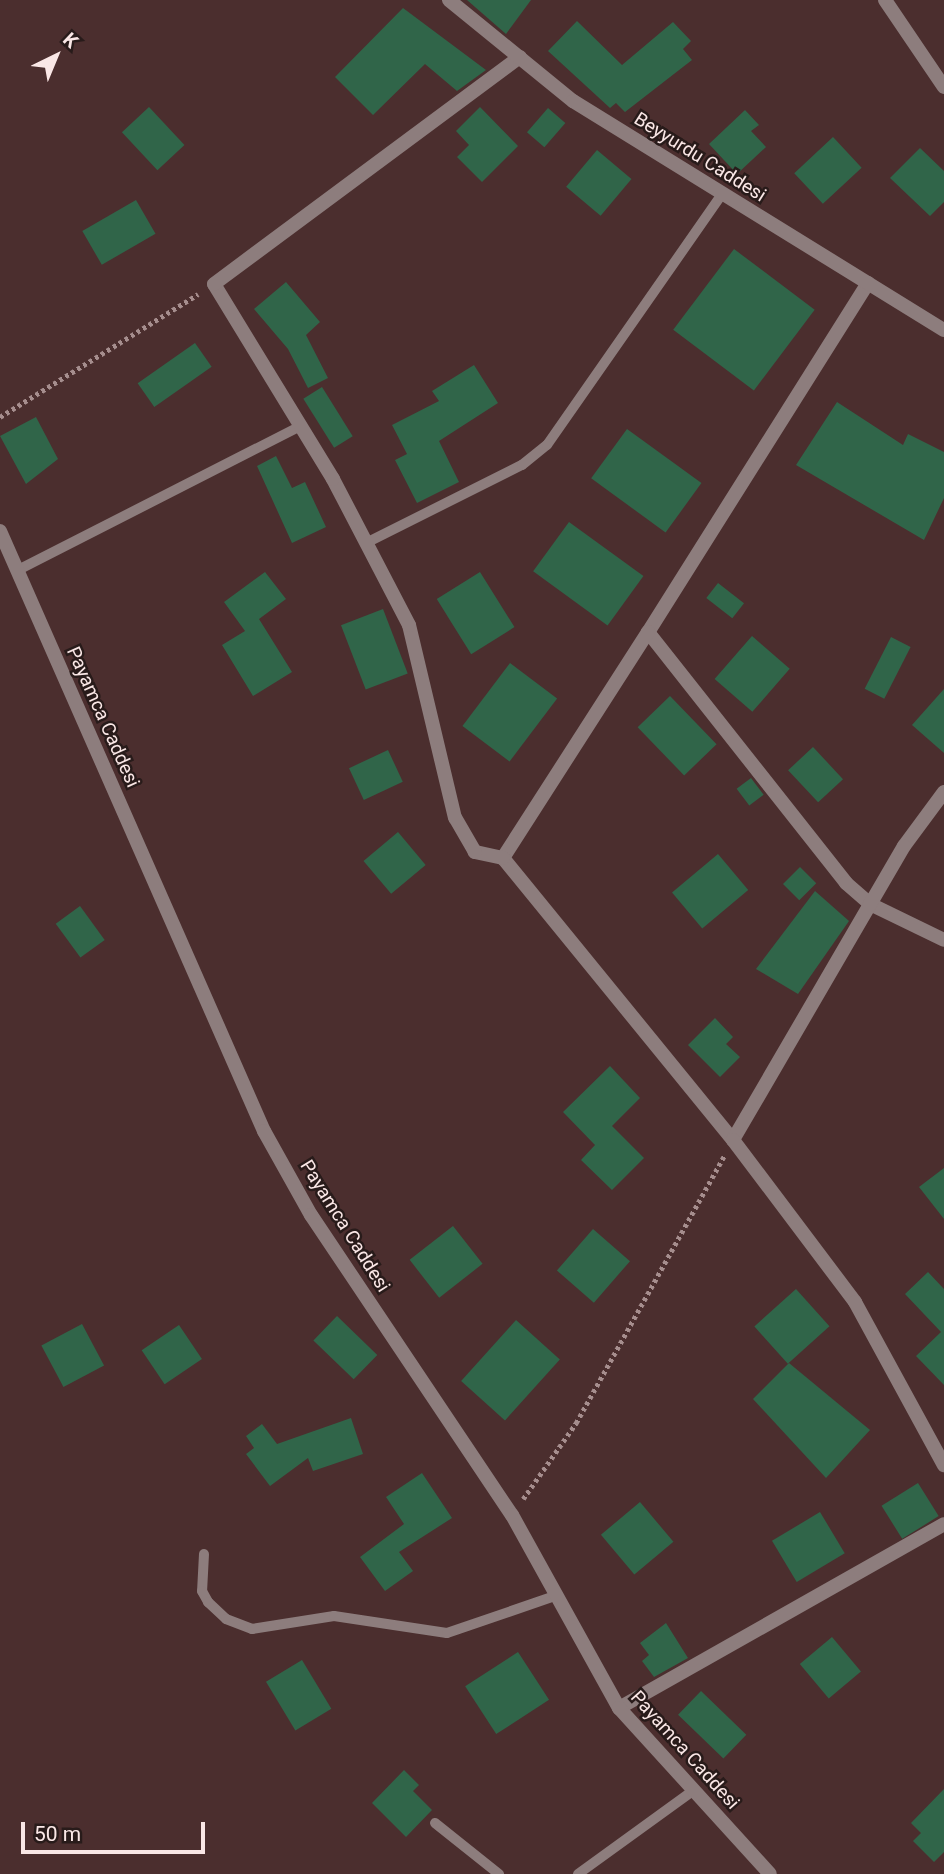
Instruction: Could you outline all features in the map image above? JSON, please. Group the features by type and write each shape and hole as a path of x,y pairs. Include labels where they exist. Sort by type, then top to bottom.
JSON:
{"street":[{"name":"Beyyurdu Caddesi","path":"449,0 573,101 944,330"},
{"path":"885,0 944,87"},
{"path":"520,57 214,284 301,426 410,625 455,818 475,852 503,858 733,1140 855,1302 944,1465"},
{"path":"503,858 868,283"},
{"name":"Payamca Caddesi","path":"0,531 264,1131 311,1215 512,1515 619,1707 770,1874"},
{"path":"648,632 846,883 870,904 944,940"},
{"path":"733,1140 870,904 944,792"},
{"path":"619,1707 944,1524"}],"lane":[{"path":"366,543 522,465 547,445 723,193"},
{"path":"18,570 301,426"},
{"path":"204,1554 202,1591 208,1602 226,1619 252,1629 334,1616 447,1633 558,1595"},
{"path":"578,1874 694,1790"},
{"path":"435,1823 499,1874"}],"path":[{"path":"0,417 214,284"},
{"path":"512,1515 576,1423 733,1140"}],"building":[{"path":"467,0 531,0 506,34"},
{"path":"403,8 486,70 457,91 425,64 373,115 335,77"},
{"path":"577,21 622,65 673,22 691,41 683,49 692,60 625,112 616,103 610,108 548,51"},
{"path":"149,107 184,145 157,170 122,132"},
{"path":"480,107 518,146 482,182 457,157 469,145 456,131"},
{"path":"548,108 565,123 544,147 527,132"},
{"path":"745,110 759,125 751,131 766,147 737,174 709,144"},
{"path":"833,137 862,168 823,204 794,173"},
{"path":"920,148 944,171 944,202 930,216 890,178"},
{"path":"597,150 631,179 601,216 566,187"},
{"path":"136,200 156,234 102,265 82,231"},
{"path":"734,249 815,310 754,390 673,330"},
{"path":"286,282 320,322 306,335 328,378 308,388 288,349 254,309"},
{"path":"195,343 212,367 154,407 138,383"},
{"path":"474,365 498,403 439,441 459,482 417,503 395,460 407,454 392,425 439,401 432,391"},
{"path":"322,387 353,436 334,448 303,399"},
{"path":"837,402 903,445 908,434 944,452 944,498 924,540 796,465"},
{"path":"36,417 58,459 26,484 0,436"},
{"path":"627,429 701,483 666,532 591,478"},
{"path":"276,456 292,488 305,482 326,527 292,543 257,466"},
{"path":"569,522 643,576 608,625 533,571"},
{"path":"265,572 286,599 259,619 292,672 253,696 222,645 245,631 224,602"},
{"path":"480,572 514,627 471,654 437,599"},
{"path":"718,583 744,603 732,618 706,598"},
{"path":"383,609 408,673 366,690 341,625"},
{"path":"752,636 790,669 752,712 715,679"},
{"path":"891,637 911,647 884,699 865,689"},
{"path":"510,663 557,699 510,762 462,726"},
{"path":"944,689 944,753 912,725"},
{"path":"670,696 717,744 684,775 638,727"},
{"path":"813,747 843,779 818,802 788,770"},
{"path":"388,750 403,782 364,800 349,768"},
{"path":"751,778 764,795 749,806 737,789"},
{"path":"398,832 426,865 391,894 364,861"},
{"path":"718,854 748,890 702,929 672,893"},
{"path":"800,867 816,883 799,900 783,884"},
{"path":"815,891 849,921 798,994 756,969"},
{"path":"80,906 105,940 80,958 56,924"},
{"path":"715,1018 733,1037 726,1044 740,1057 720,1077 688,1045"},
{"path":"610,1066 640,1098 612,1126 644,1158 612,1190 581,1160 595,1145 563,1112"},
{"path":"944,1168 944,1219 919,1187"},
{"path":"453,1226 483,1264 439,1298 410,1260"},
{"path":"593,1229 630,1261 594,1303 557,1271"},
{"path":"928,1272 944,1289 944,1385 916,1356 941,1332 905,1294"},
{"path":"796,1289 829,1326 788,1364 754,1326"},
{"path":"337,1316 377,1355 354,1379 313,1340"},
{"path":"516,1320 560,1359 505,1420 461,1381"},
{"path":"82,1324 104,1365 63,1387 41,1346"},
{"path":"179,1325 202,1359 165,1384 142,1350"},
{"path":"789,1363 870,1430 826,1478 753,1399"},
{"path":"351,1418 363,1454 313,1471 308,1458 270,1486 246,1454 254,1448 246,1436 262,1424 277,1444"},
{"path":"422,1473 452,1518 399,1552 413,1571 385,1591 360,1557 404,1524 386,1497"},
{"path":"918,1483 939,1516 902,1539 882,1506"},
{"path":"640,1502 673,1542 634,1575 601,1535"},
{"path":"820,1512 845,1553 797,1582 772,1541"},
{"path":"666,1623 688,1658 654,1677 642,1661 649,1655 640,1643"},
{"path":"832,1637 861,1671 829,1698 800,1664"},
{"path":"518,1652 549,1700 496,1734 465,1686"},
{"path":"302,1660 331,1709 295,1730 266,1682"},
{"path":"701,1691 746,1735 723,1759 678,1715"},
{"path":"404,1770 419,1785 413,1791 432,1810 406,1837 372,1803"},
{"path":"944,1789 944,1852 934,1862 913,1841 921,1833 911,1823"}]}
